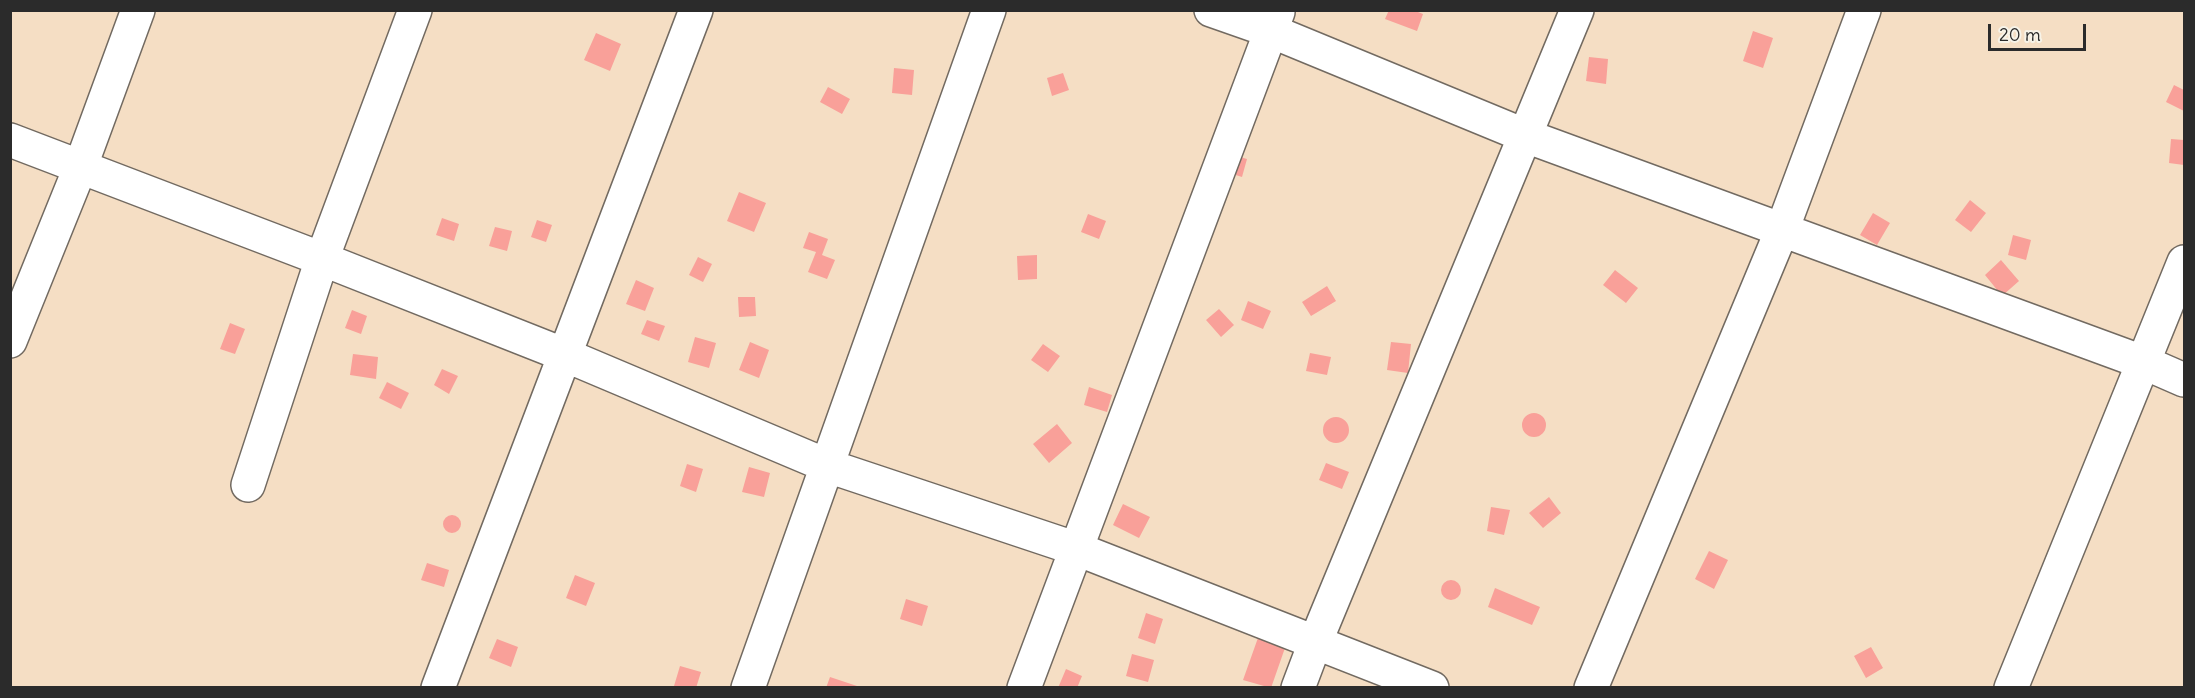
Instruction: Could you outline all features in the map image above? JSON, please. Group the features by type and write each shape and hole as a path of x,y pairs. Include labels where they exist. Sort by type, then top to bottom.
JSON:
{"street":[{"path":"10,341 80,168 138,10"},
{"path":"248,485 322,259 414,10"},
{"path":"438,687 696,10"},
{"path":"748,687 989,10"},
{"path":"1211,10 1275,21 1526,136 2145,363 2184,380"},
{"path":"1298,687 1577,10"},
{"path":"1591,687 1782,230 1864,10"},
{"path":"1024,687 1275,21"},
{"path":"10,140 565,355 828,466 1077,549 1432,687"},
{"path":"2012,687 2184,262"}],"building":[{"path":"1389,10 1413,10 1423,14 1417,31 1385,19"},
{"path":"1753,31 1773,38 1763,68 1743,61"},
{"path":"596,33 621,44 610,71 584,60"},
{"path":"1589,57 1608,59 1606,84 1586,81"},
{"path":"894,68 914,70 912,95 892,93"},
{"path":"1063,73 1069,90 1052,96 1047,78"},
{"path":"2174,85 2184,90 2184,111 2166,102"},
{"path":"828,87 850,99 842,114 820,102"},
{"path":"2171,139 2184,140 2184,165 2169,163"},
{"path":"1226,153 1247,159 1242,177 1220,170"},
{"path":"739,192 766,203 754,232 727,221"},
{"path":"1970,200 1986,213 1971,232 1955,220"},
{"path":"1873,213 1890,223 1877,245 1860,235"},
{"path":"1088,214 1106,221 1099,239 1081,232"},
{"path":"442,218 459,224 454,241 436,235"},
{"path":"537,220 552,225 546,242 531,237"},
{"path":"495,227 512,231 507,251 489,246"},
{"path":"809,232 828,239 822,255 835,260 827,279 808,272 816,252 803,248"},
{"path":"2013,235 2031,240 2026,260 2008,255"},
{"path":"1037,255 1037,279 1018,280 1017,256"},
{"path":"698,257 712,264 703,282 689,275"},
{"path":"2001,260 2019,281 2002,296 1985,275"},
{"path":"1615,270 1638,288 1626,303 1603,285"},
{"path":"636,280 654,288 645,311 626,304"},
{"path":"1327,286 1336,301 1311,316 1302,302"},
{"path":"738,297 755,297 756,316 739,317"},
{"path":"1248,301 1271,311 1263,329 1241,320"},
{"path":"1219,309 1234,325 1221,337 1206,320"},
{"path":"352,310 367,316 361,334 345,328"},
{"path":"647,320 665,326 659,341 641,334"},
{"path":"230,323 245,329 235,354 220,349"},
{"path":"695,337 716,343 709,368 688,362"},
{"path":"750,342 769,350 759,378 739,370"},
{"path":"1391,342 1411,344 1408,373 1387,370"},
{"path":"1043,344 1060,356 1048,372 1031,360"},
{"path":"1310,353 1331,357 1327,375 1306,371"},
{"path":"353,354 378,357 376,379 350,375"},
{"path":"442,369 458,376 449,394 434,385"},
{"path":"387,382 409,393 401,409 379,398"},
{"path":"1089,387 1112,395 1107,412 1084,405"},
{"path":"1534,413 1543,416 1546,425 1543,434 1534,437 1525,434 1522,425 1525,416"},
{"path":"1336,417 1345,421 1349,430 1345,439 1336,443 1327,439 1323,430 1327,421"},
{"path":"1057,424 1072,443 1049,463 1033,444"},
{"path":"1326,463 1349,472 1342,489 1319,480"},
{"path":"687,464 703,469 696,492 680,486"},
{"path":"749,467 770,473 764,497 742,492"},
{"path":"1549,497 1561,513 1543,528 1529,513"},
{"path":"1123,504 1150,517 1139,538 1113,525"},
{"path":"1491,507 1510,510 1504,535 1487,531"},
{"path":"452,515 459,517 461,524 459,531 452,533 445,531 443,524 445,517"},
{"path":"1709,551 1728,560 1714,589 1695,579"},
{"path":"427,563 449,570 444,587 421,580"},
{"path":"575,575 595,583 586,606 566,598"},
{"path":"1451,580 1458,583 1461,590 1458,597 1451,600 1444,597 1441,590 1444,583"},
{"path":"1495,588 1540,607 1532,625 1488,607"},
{"path":"906,599 928,606 922,626 900,619"},
{"path":"1146,613 1163,619 1155,644 1138,638"},
{"path":"1259,635 1286,645 1271,688 1243,680"},
{"path":"497,639 518,647 511,667 489,658"},
{"path":"1871,647 1883,668 1866,678 1854,656"},
{"path":"1132,654 1154,660 1148,682 1126,676"},
{"path":"680,666 701,672 696,688 674,686"},
{"path":"1066,669 1082,676 1077,688 1058,688"},
{"path":"830,677 860,687 860,688 826,688"}]}
